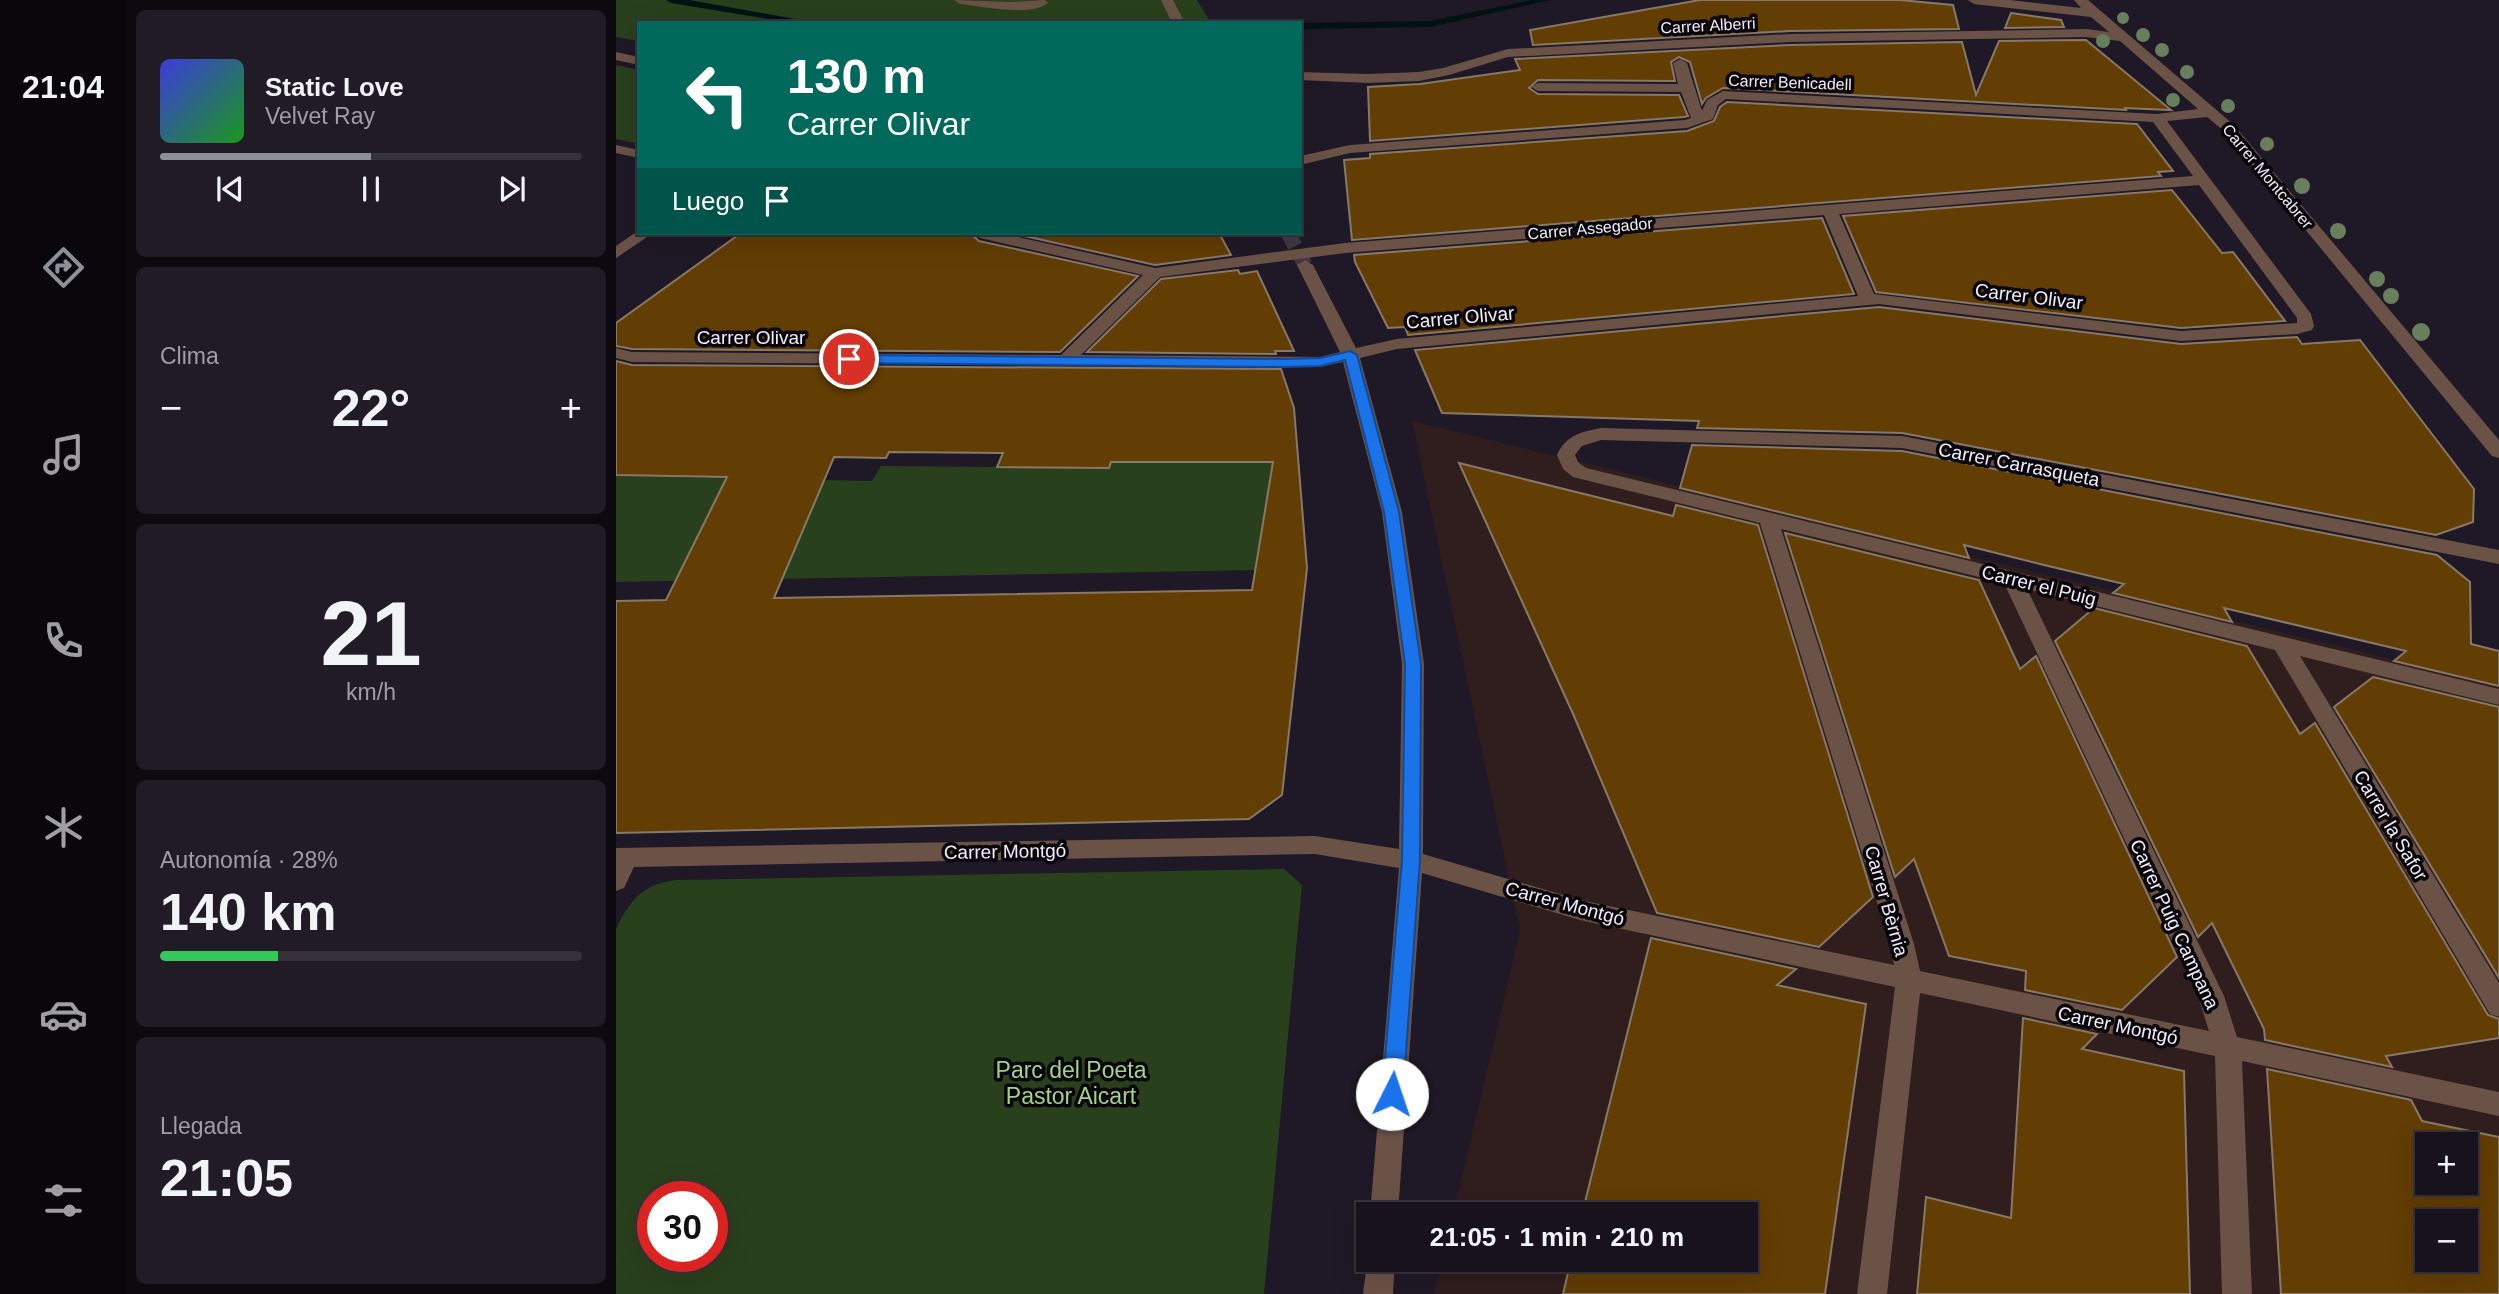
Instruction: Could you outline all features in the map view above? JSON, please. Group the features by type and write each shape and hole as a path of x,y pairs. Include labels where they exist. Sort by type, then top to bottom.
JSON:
{"street":[{"path":"960,0 1010,5 1042,2"},
{"path":"1167,0 1178,21"},
{"path":"1974,0 2095,13"},
{"name":"Carrer Montcabrer","path":"2080,0 2240,141 2499,452"},
{"name":"Carrer Alberri","path":"1302,76 1434,75 1508,52 1790,38 2086,33 2121,37"},
{"path":"616,56 637,61"},
{"path":"1302,161 1350,149 1699,121 1680,63"},
{"path":"1538,87 1686,88"},
{"name":"Carrer Benicadell","path":"1699,121 1708,116 1710,106 1716,98 1730,95 2157,118 2210,112"},
{"path":"2157,118 2204,180"},
{"path":"616,149 637,154"},
{"name":"Carrer Assegador","path":"989,235 1154,273 1345,248 2204,180"},
{"name":"Carrer Olivar","path":"616,353 632,357 1320,362 1397,344 1868,300 1892,300 2181,336 2297,329 2306,326 2305,318 2204,180"},
{"path":"1829,209 1868,300"},
{"path":"616,253 642,235"},
{"path":"1305,265 1350,355 1392,512 1413,664 1411,860 1385,1202"},
{"path":"1066,360 1154,273"},
{"name":"Carrer Carrasqueta","path":"1580,473 1570,465 1566,455 1570,444 1581,438 1601,434 1902,442 2499,557"},
{"name":"Carrer el Puig","path":"1580,473 2499,697"},
{"name":"Carrer Bèrnia","path":"1769,520 1902,944 1909,979 1872,1294"},
{"name":"Carrer Puig Campana","path":"2012,579 2211,996 2228,1049 2237,1294"},
{"name":"Carrer la Safor","path":"2283,645 2499,1006"},
{"name":"Carrer Montgó","path":"621,858 1315,845 1411,860 1580,909 2228,1049 2499,1104"},
{"path":"616,881 621,858"},
{"path":"1378,1294 1380,1272"}],"shaded area":[{"path":"1412,421 2499,685 2499,1294 1434,1294 1439,1272 1758,1272 1758,1202 1456,1202 1520,931"}],"green space":[{"path":"616,0 1197,0 1210,21 637,21 637,41 616,37"},
{"path":"616,65 637,70 637,144 616,139"},
{"path":"1298,461 1307,569 616,582 616,476 872,481 881,466 1108,468 1111,462"},
{"name":"Parc del Poeta Pastor Aicart","path":"1284,869 1302,885 1264,1294 616,1294 616,929 639,895 666,882"}],"building":[{"path":"1700,0 1900,0 1953,5 1959,29 1790,31 1533,45 1530,30"},
{"path":"2011,13 2061,20 2064,27 2005,28"},
{"path":"2086,40 2171,110 2125,108 2126,110 1723,88 1706,98 1702,104 1690,62 1679,57 1671,62 1675,81 1538,80 1529,88 1538,94 1679,95 1688,116 1370,141 1368,87 1420,84 1520,70 1515,59 1790,45 1962,42 1976,95 1999,41"},
{"path":"1727,102 2137,124 2173,171 2158,172 2161,176 1352,240 1344,160 1370,158 1370,154 1687,131 1714,121 1720,107"},
{"path":"2172,190 2222,253 2233,252 2285,321 2181,328 1876,292 1843,216"},
{"path":"1822,218 1854,294 1408,335 1405,327 1388,328 1354,255"},
{"path":"738,235 972,235 979,241 1138,276 1060,352 632,349 616,346 616,323"},
{"path":"1020,235 1220,235 1231,255 1155,265"},
{"path":"1238,270 1240,274 1257,271 1294,351 1275,351 1276,354 1087,352 1161,279"},
{"path":"1879,307 2181,344 2297,337 2302,344 2360,340 2474,489 2473,522 2436,535 1902,433 1697,428 1699,421 1442,413 1415,350"},
{"path":"616,361 632,365 1281,369 1294,408 1307,568 1282,795 1249,819 616,833 616,601 666,600 727,477 616,475","holes":["889,452 1003,453 997,467 1109,468 1111,462 1273,462 1252,590 774,598 834,457 886,458"]},
{"path":"1692,445 1902,451 2437,555 2470,582 2471,644 2499,651 2499,686 2394,661 2406,651 2224,608 2232,622 2113,593 2124,584 1964,545 1969,558 1680,488"},
{"path":"1459,463 1673,516 1676,505 1758,525 1873,897 1819,947 1657,913 1574,716"},
{"path":"1785,533 1979,580 2020,669 2036,656 2177,957 2122,1010 2025,990 2026,971 1949,956 1914,859 1895,877"},
{"path":"2094,608 2247,646 2300,734 2315,723 2488,1015 2499,1019 2499,1038 2386,1056 2392,1067 2265,1040 2264,1029 2212,923 2198,937 2055,641"},
{"path":"2373,677 2499,707 2499,978 2334,707"},
{"path":"1651,938 1796,969 1777,985 1866,1004 1825,1294 1563,1294 1568,1272 1758,1272 1758,1202 1585,1202"},
{"path":"2023,1018 2097,1034 2082,1049 2184,1071 2190,1294 1917,1294 1926,1197 2011,1218"},
{"path":"2267,1069 2411,1100 2422,1121 2475,1132 2415,1132 2415,1195 2478,1195 2478,1133 2499,1137 2499,1294 2281,1294"}],"waterway":[{"path":"671,0 800,21"},
{"path":"1302,26 1430,24 1546,0"}],"tunnel":[{"path":"1289,235 1305,265"}],"route":[{"path":"849,359 1285,363 1320,362 1350,355 1392,512 1413,664 1411,860 1392,1094"}]}
